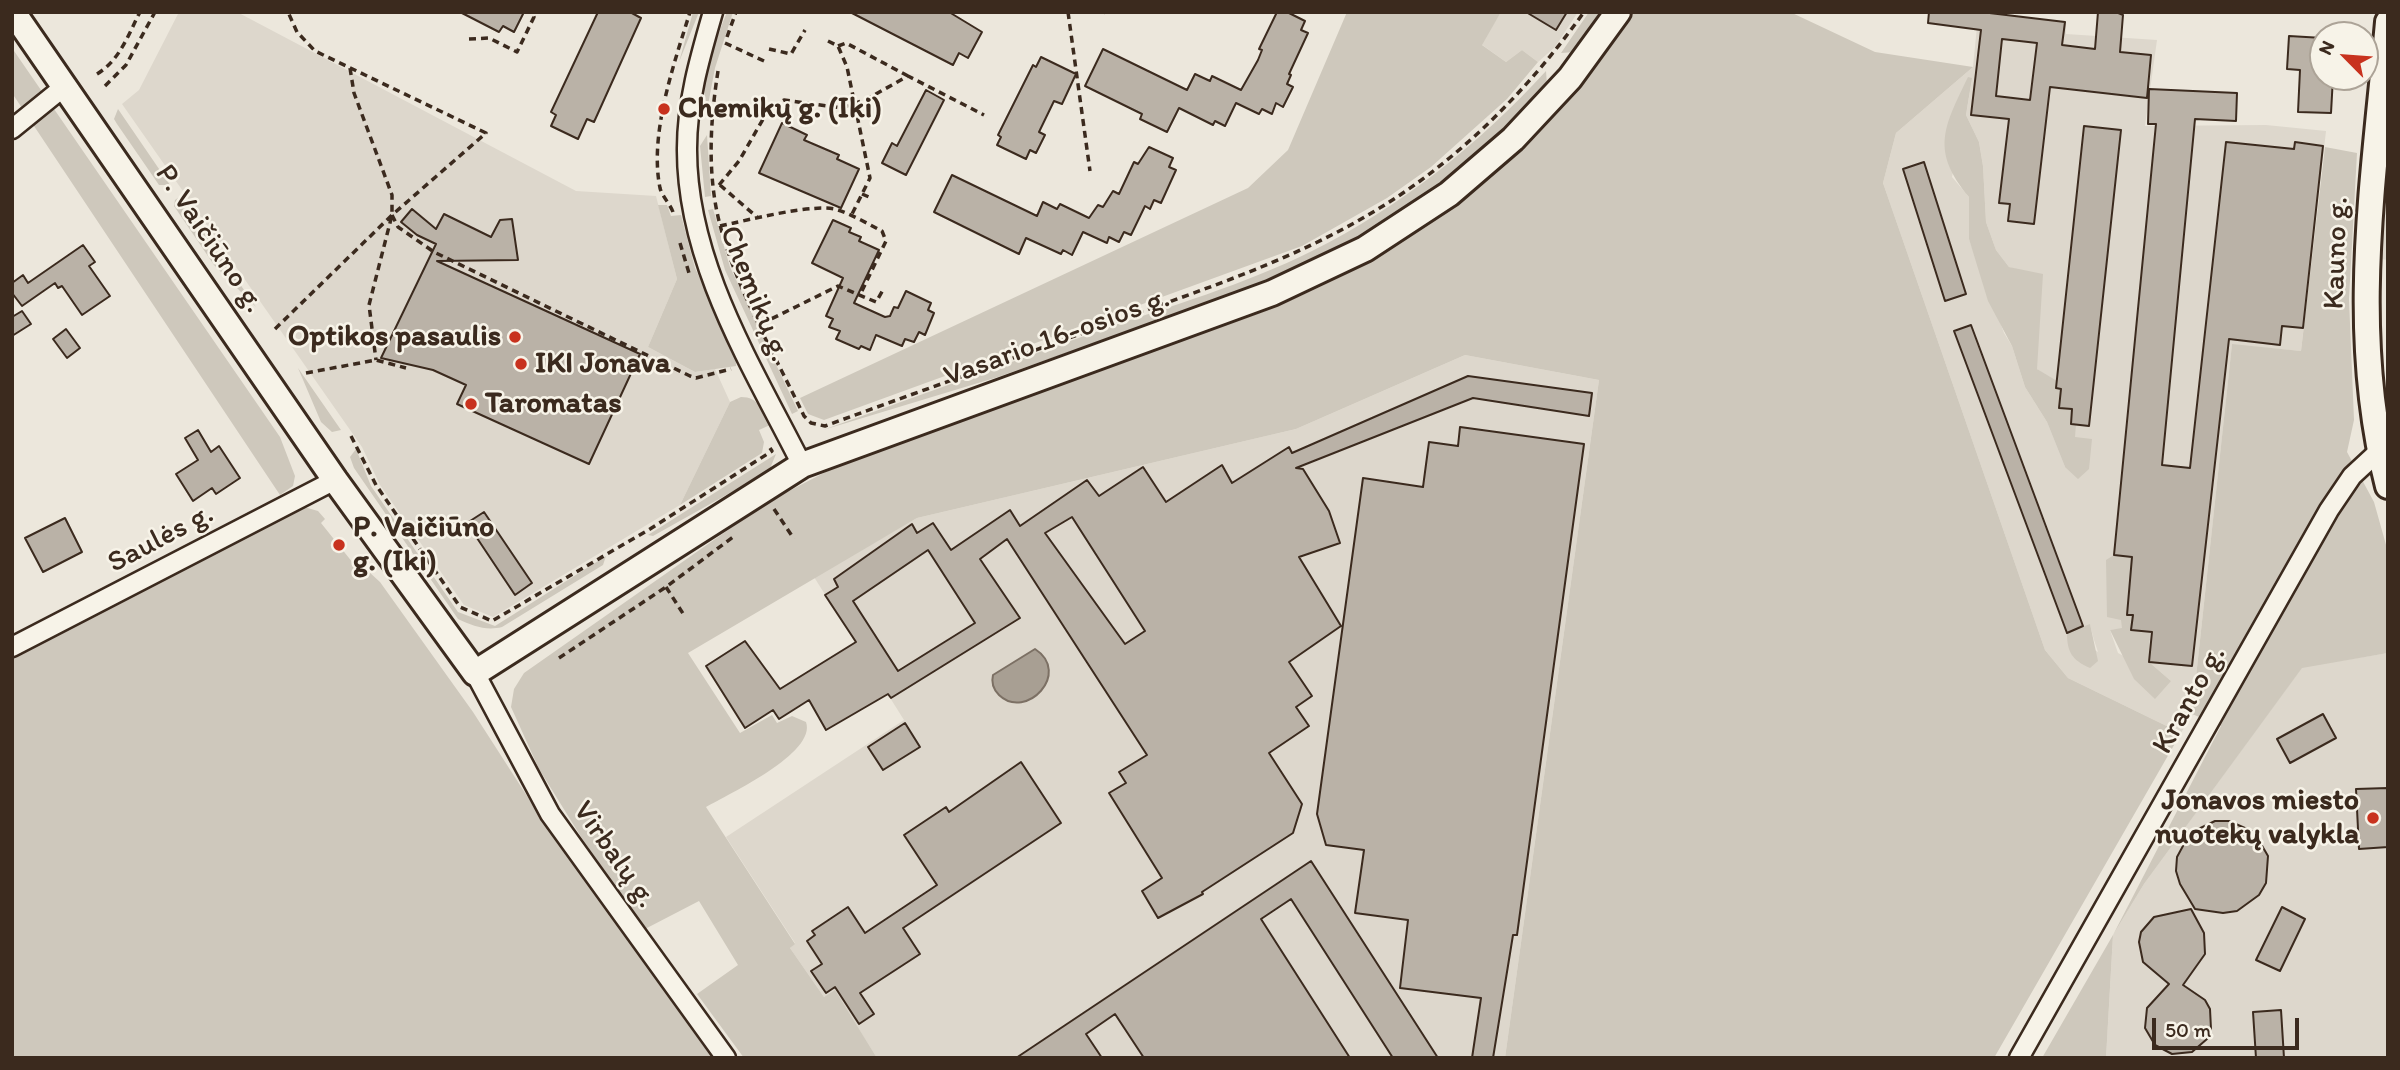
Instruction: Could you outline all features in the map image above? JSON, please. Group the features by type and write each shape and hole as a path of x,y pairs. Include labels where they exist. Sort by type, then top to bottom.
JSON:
{"main road":[{"name":"P. Vaičiūno g.","path":"13,12 335,480 475,673"},
{"name":"Vasario 16-osios g.","path":"475,673 803,465 1272,293 1365,249 1449,194 1513,139 1570,78 1618,12"},
{"name":"Kauno g.","path":"2388,22 2365,266 2370,394 2379,452 2388,486"}],"street":[{"name":"Chemikų g.","path":"713,12 693,84 688,119 687,160 692,207 710,273 803,465"},
{"path":"12,129 65,86"},
{"name":"Kranto g.","path":"2019,1058 2329,510 2352,476 2379,452"},
{"name":"Saulės g.","path":"12,647 335,480"},
{"name":"Virbalų g.","path":"475,673 550,814 726,1058"}],"path":[{"path":"97,74 109,67 140,12"},
{"path":"104,86 126,65 155,12"},
{"path":"275,329 392,215 485,133 315,51 297,32 288,12"},
{"path":"470,38 489,38 517,52 534,17 532,12"},
{"path":"676,223 673,210 660,190 659,132 662,102 690,12"},
{"path":"722,52 736,12"},
{"path":"1068,12 1090,171"},
{"path":"720,62 710,120 720,226 760,324 804,416 811,423 825,426 1180,298 1303,248 1377,210 1433,172 1514,99 1554,53 1584,12"},
{"path":"769,49 791,54 805,30"},
{"path":"828,41 838,46 847,67 870,178 851,216"},
{"path":"725,43 764,61"},
{"path":"838,46 846,43 984,115"},
{"path":"350,68 354,93 392,194 392,215 369,305 376,360"},
{"path":"717,185 739,161 770,107 784,100 842,108 908,76"},
{"path":"717,185 758,218"},
{"path":"862,194 869,197"},
{"path":"720,226 836,208 882,231 886,241 860,295"},
{"path":"392,215 398,227 434,253 696,379 731,369"},
{"path":"678,235 693,284"},
{"path":"760,324 838,286 876,302 883,290"},
{"path":"726,356 735,376"},
{"path":"306,373 376,360 406,368"},
{"path":"351,436 376,485 460,607 492,621 650,529 772,452 768,444"},
{"path":"764,516 775,509 794,540"},
{"path":"559,658 666,587 740,531"},
{"path":"666,587 684,615"}],"shaded area":[{"path":"179,12 237,12 576,191 656,196 677,279 648,347 695,372 715,369 730,402 680,505 493,617 464,605 380,485 362,447 122,104 139,90"},
{"path":"693,12 699,12 679,62"},
{"path":"727,12 733,12 715,68 708,105 705,98 707,74"},
{"path":"1347,12 1501,12 1482,45 1506,62 1522,50 1538,62 1507,99 1431,167 1387,198 1302,246 824,420 808,414 800,398 1248,188 1288,150"},
{"path":"1501,12 1578,12 1555,47 1538,62 1522,50 1506,62 1481,44"},
{"path":"1589,12 1603,12 1575,52 1561,53"},
{"path":"1632,12 1790,12 1875,52 1973,67 1896,133 1883,183 2045,650 2068,678 2181,733 1994,1058 1505,1058 1599,380 1465,355 1296,429 917,518 688,653 740,733 772,715 777,723 792,716 806,722 806,734 798,747 785,759 751,783 706,807 795,944 790,948 824,997 835,990 877,1058 744,1058 697,994 738,965 699,901 645,929 583,840 539,769 511,707 514,689 524,673 768,502 839,465 1265,311 1323,286 1376,258 1472,192 1516,153 1557,110 1595,64"},
{"path":"1978,16 2066,24 2066,34 2157,40 2145,126 2266,125 2326,131 2301,351 2232,345 2192,714 2181,733 2068,678 2045,650 1883,183 1896,133 1973,67","holes":["1972,79 1966,115 1979,142 1986,222 1996,250 2009,267 2022,271 2037,369 2061,389 2059,408 2071,424 2075,438 2065,467 2047,422 2025,387 2012,346 2004,333 1969,239 1969,197 1952,177","2132,557 2127,615 2131,630 2151,641 2149,662 2171,681 2118,653 2110,630 2122,629","2090,625 2098,652 2067,633"]},
{"path":"12,48 280,437 295,476 293,486 280,495 12,93"},
{"path":"1546,71 1547,85 1543,90 1455,174 1367,235 1275,279 998,377 823,430 1233,285 1312,251 1377,214 1437,172 1493,124"},
{"path":"1968,77 1972,78 1966,115 1979,142 1986,222 1996,250 2009,267 2043,274 2037,369 2057,381 2056,388 2061,389 2059,408 2072,409 2071,423 2076,424 2075,437 2092,439 2089,469 2078,479 2065,467 2047,422 2025,387 2012,346 1988,301 1969,239 1969,197 1949,165 1945,152 1947,125"},
{"path":"118,109 170,185 159,185 117,124 114,119"},
{"path":"707,135 711,196 705,197 700,146"},
{"path":"2325,147 2357,153 2349,299 2354,420 2347,452 2374,502 2388,552 2388,653 2302,668 2144,884 2113,935 2221,726 2192,714 2232,344 2301,351"},
{"path":"2388,190 2388,260 2379,259"},
{"path":"179,197 256,307 214,265 174,206"},
{"path":"658,205 667,205 671,216 681,215 695,268 736,356 736,366 695,372 648,347 677,279"},
{"path":"713,209 730,267 798,411 792,414 725,270 708,210"},
{"path":"1465,355 1599,380 1505,1058 877,1058 835,991 824,997 790,948 795,943 726,837 904,720 814,577 917,518 1296,429"},
{"path":"298,368 341,430 332,432 321,422"},
{"path":"741,397 756,402 770,425 759,430 764,442 762,453 680,505 730,402"},
{"path":"356,449 371,486 458,612 495,626 606,556 603,565 502,627 480,627 458,619 354,468 350,457"},
{"path":"776,454 769,471 653,536 648,535"},
{"path":"304,507 318,511 325,519 321,523 353,563 357,561 380,582 473,712 545,824 712,1058 12,1058 12,656"},
{"path":"2114,555 2132,557 2127,614 2133,615 2131,629 2150,631 2149,662 2171,681 2155,699 2134,679 2110,630 2122,628 2121,620 2107,617 2106,560"},
{"path":"2090,624 2098,661 2090,668 2072,655 2067,633"},
{"path":"1035,649 1045,659 1049,670 1041,691 1021,702 1010,701 999,695 993,686 993,675"},
{"name":"Jonavos miesto nuotekų valykla","path":"2388,653 2388,1058 2106,1058 2113,935 2144,884 2302,667"},
{"path":"2113,935 2106,1058 2042,1058"}],"building":[{"path":"460,12 524,12 514,32 503,26 499,32"},
{"path":"598,12 630,12 641,18 594,122 587,119 578,139 551,126 556,115 551,112"},
{"path":"850,12 949,12 982,32 968,58 959,53 953,65"},
{"path":"1277,12 1287,12 1305,21 1301,30 1308,33 1289,74 1291,75 1287,84 1293,87 1283,107 1276,103 1272,114 1262,109 1259,114 1236,103 1225,126 1215,121 1213,125 1179,108 1167,132 1140,119 1142,114 1085,86 1103,49 1187,90 1195,74 1210,81 1212,76 1241,90 1258,60 1262,50 1259,49"},
{"path":"1526,12 1567,12 1556,30"},
{"path":"1929,12 1981,12 2065,22 2062,45 2095,49 2098,12 2116,12 2123,15 2120,52 2151,55 2147,98 2050,87 2034,224 2008,221 2010,204 1999,203 2009,119 1971,115 1981,30 1928,23","holes":["2002,39 2037,43 2030,100 1996,96"]},
{"path":"2289,36 2309,37 2309,91 2332,91 2331,113 2298,112 2300,70 2287,69"},
{"path":"1041,57 1076,74 1062,104 1054,101 1039,132 1045,135 1036,153 1030,150 1026,159 997,145 1001,137 998,135 1033,65 1036,67"},
{"path":"2149,89 2237,93 2236,121 2195,119 2162,465 2190,468 2226,142 2294,149 2295,142 2323,146 2303,328 2282,326 2280,345 2229,339 2192,666 2149,662 2152,632 2131,630 2133,615 2127,615 2132,557 2114,555 2156,124 2148,124"},
{"path":"926,90 944,100 906,175 882,163 892,143 897,146"},
{"path":"782,123 807,135 804,140 839,155 837,159 859,169 841,208 759,173"},
{"path":"2084,126 2121,130 2089,426 2071,424 2072,409 2059,408 2061,389 2056,388"},
{"path":"1149,147 1173,158 1169,167 1176,170 1161,203 1154,200 1150,209 1145,206 1131,235 1124,232 1119,242 1109,237 1107,243 1083,232 1072,255 1063,250 1061,254 1026,238 1019,254 934,212 952,175 1037,216 1043,202 1057,209 1060,204 1089,218 1098,205 1103,207 1113,191 1119,194 1134,162 1138,164"},
{"path":"1924,162 1966,294 1945,301 1903,169"},
{"name":"IKI Jonava","path":"412,209 436,229 444,214 491,237 500,220 512,219 518,260 437,261 640,354 589,464 457,404 466,385 433,370 381,358 436,244 417,235 401,222"},
{"path":"833,220 851,228 849,232 861,237 859,241 879,250 854,303 885,317 890,316 894,307 898,308 906,291 931,303 928,310 934,313 925,335 919,332 914,342 905,339 902,346 876,335 870,350 861,346 859,349 836,339 840,331 829,327 833,319 826,316 843,278 812,263"},
{"path":"83,245 95,262 89,266 110,296 82,315 62,286 58,288 55,283 22,306 12,293 12,283 23,275 28,283"},
{"path":"22,311 31,324 12,336 12,317"},
{"path":"1971,325 2083,626 2067,633 1954,331"},
{"path":"66,329 80,348 67,358 53,339"},
{"path":"1468,376 1592,393 1589,416 1473,398 1296,468 1303,469 1329,511 1340,543 1299,557 1341,626 1289,662 1312,696 1296,707 1309,726 1269,753 1302,804 1293,833 1202,892 1203,894 1158,918 1142,891 1162,878 1109,793 1126,783 1119,772 1147,755 1007,539 980,559 1020,618 891,698 888,694 826,730 809,700 779,719 773,710 745,728 706,666 745,641 780,689 856,642 825,595 838,587 834,579 912,524 917,533 933,523 951,550 1010,510 1020,526 1087,480 1099,496 1143,467 1166,502 1222,465 1232,483 1289,447 1292,453","holes":["1072,517 1145,631 1125,644 1045,533","928,550 975,623 898,671 853,601"]},
{"path":"1460,427 1584,444 1517,935 1513,935 1493,1058 1472,1058 1481,998 1400,988 1408,920 1355,913 1364,850 1326,845 1317,814 1363,478 1423,487 1429,442 1458,446"},
{"path":"198,430 211,452 219,446 240,478 216,494 212,488 193,501 176,474 198,460 185,438"},
{"path":"484,512 532,583 515,595 467,523"},
{"path":"65,518 82,552 43,572 25,538"},
{"path":"2323,714 2336,738 2290,763 2277,739"},
{"path":"905,723 920,747 883,770 868,747"},
{"path":"1021,762 1061,823 903,928 920,954 860,993 874,1014 859,1024 835,987 826,993 811,971 822,964 807,941 815,935 812,931 848,907 865,933 937,885 904,835 946,807 949,812"},
{"name":"Jonavos miesto nuotekų valykla","path":"2388,788 2388,847 2359,849 2356,789"},
{"path":"2215,821 2229,821 2254,832 2268,856 2266,883 2259,895 2237,911 2223,913 2195,909 2180,884 2176,871 2177,857 2190,833"},
{"path":"1311,861 1438,1058 1393,1058 1291,899 1261,919 1350,1058 1144,1058 1115,1014 1086,1034 1102,1058 1016,1058"},
{"path":"2282,907 2305,919 2280,971 2256,960"},
{"path":"2191,909 2204,933 2205,954 2183,985 2205,1000 2210,1009 2211,1029 2207,1039 2192,1052 2172,1054 2155,1045 2145,1028 2147,1008 2169,984 2143,962 2139,942 2141,932 2154,917"},
{"path":"2281,1010 2284,1058 2256,1058 2253,1012"}],"place":[{"name":"Chemikų g. (Iki)","path":"664,109"},
{"name":"Optikos pasaulis","path":"515,337"},
{"name":"IKI Jonava","path":"521,364"},
{"name":"Taromatas","path":"471,404"},
{"name":"P. Vaičiūno g. (Iki)","path":"339,545"},
{"name":"Jonavos miesto nuotekų valykla","path":"2373,818"}]}
